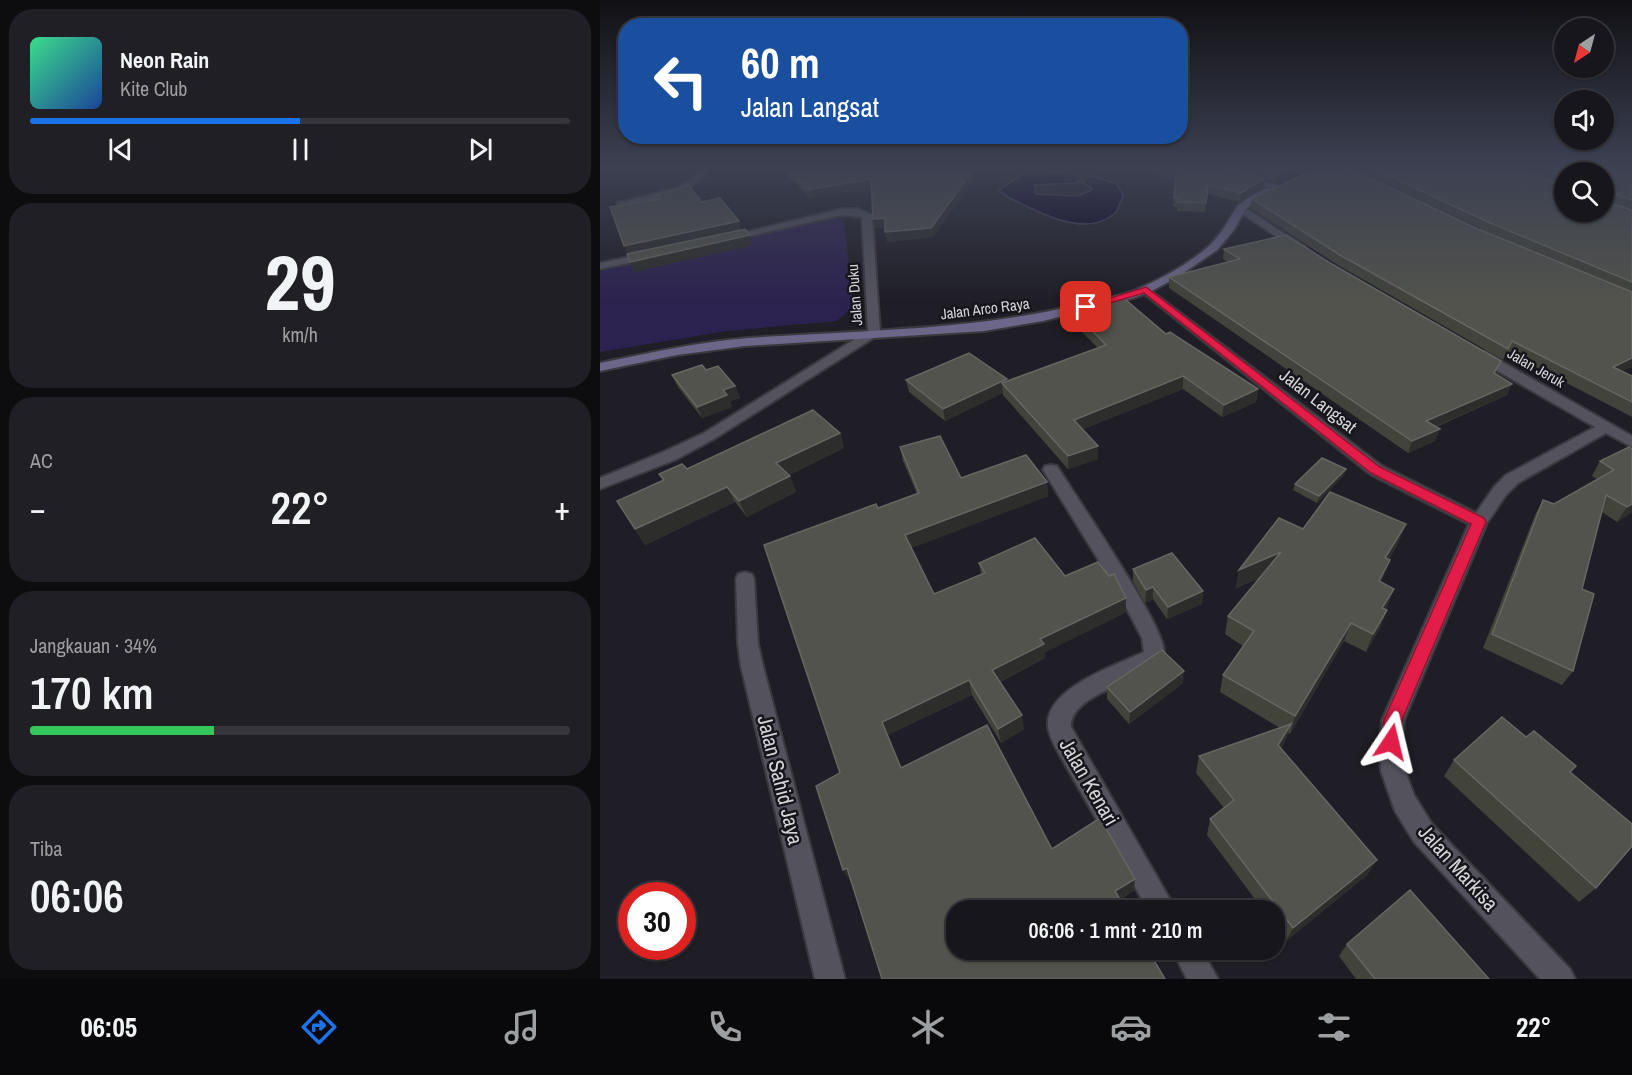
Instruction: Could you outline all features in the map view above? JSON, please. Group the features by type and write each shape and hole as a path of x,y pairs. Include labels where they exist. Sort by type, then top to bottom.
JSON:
{"main road":[{"name":"Jalan Arco Raya","path":"600,366 721,344 1003,325 1097,304 1146,290 1213,248 1231,228 1240,212"}],"street":[{"name":"Jalan Duku","path":"600,484 669,456 709,436 874,332 867,215 858,212 842,212 712,242"},
{"path":"1245,212 1315,257"},
{"path":"600,266 656,254"},
{"name":"Jalan Langsat","path":"1146,290 1376,470 1479,522"},
{"name":"Jalan Jeruk","path":"1464,345 1632,442"},
{"name":"Jalan Markisa","path":"1560,979 1423,833 1404,802 1393,771 1391,742 1393,720 1479,522 1500,491 1512,479 1605,428"},
{"name":"Jalan Kenari","path":"1051,470 1124,586 1152,638 1154,653 1151,658 1073,699 1064,709 1059,720 1060,733 1064,741 1157,900"},
{"name":"Jalan Sahid Jaya","path":"745,579 748,644 752,666 830,979"},
{"path":"1192,960 1203,979"}],"shaded area":[{"path":"1039,212 1116,212 1103,221 1090,224 1061,220"},
{"path":"835,217 844,222 854,306 837,321 727,331 600,352 600,266"}],"building":[{"path":"612,212 731,212 739,221 624,246"},
{"path":"873,212 943,212 931,228 885,232 885,218 873,219"},
{"path":"1272,212 1441,212 1632,292 1632,358 1613,367 1632,376 1632,402 1512,341 1508,349 1340,255"},
{"path":"1466,212 1554,212 1554,222 1614,222 1614,212 1632,212 1632,282"},
{"path":"745,229 750,235 630,262 627,254"},
{"path":"1286,235 1330,263 1501,361 1494,373 1512,384 1426,421 1440,429 1412,441 1169,277 1240,259 1224,249"},
{"path":"1120,295 1166,334 1170,332 1258,389 1224,405 1183,376 1074,420 1098,446 1068,456 1002,383 1106,345 1069,307"},
{"path":"969,353 1007,379 943,409 906,380"},
{"path":"702,365 706,370 718,366 735,386 723,390 727,395 697,407 672,375"},
{"path":"813,410 840,433 776,463 790,476 739,501 727,487 635,529 617,501 664,480 659,474 682,464 687,469"},
{"path":"940,436 961,478 1026,455 1047,482 905,535 934,594 985,573 979,563 1035,538 1065,576 1098,562 1109,576 1114,574 1126,598 1040,639 1044,644 992,670 1022,715 998,729 969,680 882,722 901,768 987,725 1052,849 1100,818 1135,879 1115,891 1120,900 946,900 946,960 1154,960 1165,979 882,979 847,868 843,870 816,786 840,773 764,545 876,504 878,508 919,493 900,447"},
{"path":"1629,447 1632,449 1632,504 1627,507 1606,495 1582,589 1594,594 1573,671 1492,634 1543,500 1554,504 1614,470 1600,461"},
{"path":"1322,458 1346,469 1319,496 1295,484"},
{"path":"1330,492 1406,524 1385,558 1390,560 1379,581 1394,589 1382,608 1387,610 1373,634 1351,623 1295,716 1223,675 1254,631 1228,616 1281,552 1239,570 1279,518 1303,529"},
{"path":"1172,553 1203,591 1168,607 1153,587 1146,590 1133,569"},
{"path":"1162,650 1184,671 1130,712 1107,687"},
{"path":"1502,717 1526,737 1534,731 1576,766 1570,772 1632,824 1632,846 1596,888 1454,760"},
{"path":"1291,724 1278,745 1377,860 1293,928 1285,917 1285,900 1272,900 1210,819 1234,800 1199,756"},
{"path":"1410,890 1489,979 1375,979 1347,944"}],"route":[{"path":"1086,307 1146,290 1376,470 1479,522 1393,720 1391,742"}]}
